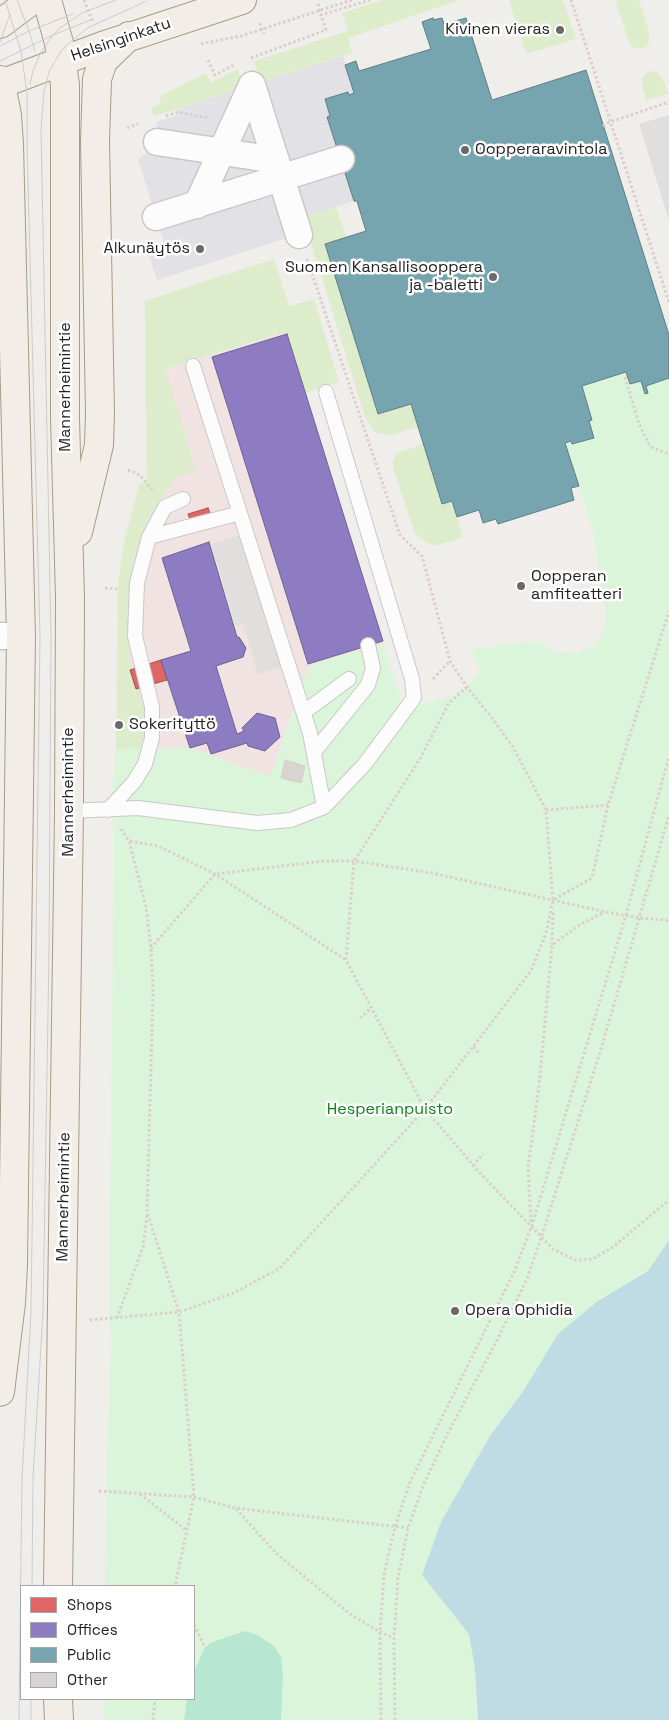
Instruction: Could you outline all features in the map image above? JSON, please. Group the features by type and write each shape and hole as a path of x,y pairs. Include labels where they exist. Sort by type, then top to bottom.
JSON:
{"main road":[{"path":"0,24 32,0"},
{"name":"Mannerheimintie","path":"47,0 54,20 65,85 65,418 69,565 70,810 58,1585"},
{"name":"Helsinginkatu","path":"0,82 129,36 242,0"},
{"path":"69,565 91,480 99,437 95,141 97,79 103,61 129,36"},
{"path":"0,82 7,115 9,144 6,271 13,1265 11,1303 0,1392"},
{"path":"58,1700 59,1720"}],"street":[{"path":"197,205 252,85 299,235"},
{"path":"157,142 221,152 279,169"},
{"path":"156,217 197,205 279,169 341,159"}],"lane":[{"path":"193,366 304,712 324,806"},
{"path":"70,810 138,808 256,823 291,820 324,806 364,765 414,698 412,679 326,392"},
{"path":"108,810 134,782 145,764 152,738 152,707 135,636 137,583 149,538 165,507 183,499"},
{"path":"149,538 240,513"},
{"path":"314,752 368,685 373,668 368,646"},
{"path":"304,712 350,679"}],"path":[{"path":"240,36 352,0"},
{"path":"322,15 370,0"},
{"path":"572,0 669,302"},
{"path":"254,57 326,30 318,4"},
{"path":"260,23 264,34"},
{"path":"208,60 215,75 236,64"},
{"path":"603,126 669,102"},
{"path":"299,235 400,535 422,556 450,661 466,687 513,747 546,810 553,900 552,946 539,1086 528,1168 532,1225"},
{"path":"311,270 332,265"},
{"path":"626,377 639,424 649,444 653,448 669,454"},
{"path":"128,470 140,475 165,507"},
{"path":"90,1320 179,1312 234,1293 280,1268 425,1109 531,971 546,933 553,900 592,878 608,805 669,611"},
{"path":"346,960 354,861 420,760 449,703 466,687"},
{"path":"381,1720 380,1632 384,1575 395,1527 410,1482 515,1270 532,1225 626,915 669,756"},
{"path":"546,810 608,805"},
{"path":"108,810 129,841 146,907 151,948 153,992 147,1212 143,1247 117,1318"},
{"path":"395,1720 394,1638 398,1578 408,1528 423,1486 448,1433 497,1340 526,1279 541,1238 602,1046 669,814"},
{"path":"129,841 158,846 215,874 346,960 425,1109 474,1166 532,1225 552,1249 575,1260 593,1259 613,1247 669,1200"},
{"path":"151,948 215,874 324,861 354,861 432,873 606,912 666,920 669,923"},
{"path":"552,946 581,924 606,912"},
{"path":"360,1018 371,1008"},
{"path":"473,1047 480,1054"},
{"path":"474,1166 483,1154"},
{"path":"147,1212 179,1312 194,1497 174,1585"},
{"path":"99,1491 194,1497 235,1508 408,1528"},
{"path":"139,1493 186,1530"},
{"path":"235,1508 277,1554 350,1614 394,1638"},
{"path":"195,1627 205,1647"},
{"path":"152,1720 155,1700"}],"shaded area":[{"path":"343,56 354,93 349,95 348,92 325,99 330,116 327,117 354,201 303,217 290,237 157,280 147,249 164,243 138,159 152,150 158,134 157,122 178,115 177,109"},
{"path":"669,115 669,221 639,124"},
{"path":"285,332 383,643 309,666 270,776 188,748 129,749 131,569 148,519 145,376"},
{"path":"247,533 288,665 258,674 243,624 236,626 211,544"}],"green space":[{"path":"382,0 460,0 348,38 352,53 261,82 254,61 348,31 342,13"},
{"path":"509,0 563,0 576,39 526,54"},
{"path":"615,0 639,0 649,32 649,43 646,47 642,49 632,47"},
{"path":"238,69 244,88 154,116 151,108 159,104 160,96 205,73 211,82"},
{"path":"651,71 658,72 663,79 668,94 646,100 642,79 645,74"},
{"path":"336,207 346,237 325,245 378,414 411,404 418,427 392,435 379,434 374,431 365,417 303,217"},
{"path":"274,259 289,306 314,299 339,382 305,393 285,332 165,369 196,471 181,475 173,481 148,519 131,569 130,660 144,710 145,728 141,749 112,801 116,749 118,583 124,542 139,485 147,480 145,301"},
{"name":"Hesperianpuisto","path":"626,372 630,384 641,381 646,386 669,378 669,1240 648,1271 598,1301 524,1390 490,1436 441,1522 422,1575 469,1634 475,1669 478,1720 104,1720 104,1700 195,1700 195,1585 105,1585 111,1341 109,1311 114,842 112,801 116,749 188,748 270,776 309,666 383,643 404,710 461,692 480,672 472,647 540,641 551,650 573,654 584,651 594,644 602,635 606,614 594,534 565,443 571,441 572,444 594,438 589,421 592,419 582,386"},
{"path":"423,444 442,503 452,501 463,538 433,546 419,538 415,533 393,467 393,461 397,453"},
{"path":"245,1631 257,1635 273,1645 281,1657 283,1675 281,1720 184,1720 187,1700 195,1700 195,1670 205,1647 213,1642"}],"water":[{"path":"669,1240 669,1720 478,1720 475,1669 469,1634 422,1575 441,1522 490,1436 524,1390 558,1334 598,1301 648,1271"}],"building: Shops":[{"path":"208,508 211,516 191,522 188,514"},
{"path":"161,660 167,680 136,689 130,670"}],"building: Offices":[{"path":"287,334 383,641 308,664 212,357"},
{"path":"209,542 237,637 239,637 246,648 243,657 216,666 237,734 244,731 242,728 257,713 275,718 280,737 265,751 248,746 247,743 211,754 207,743 190,748 161,660 191,651 162,558"}],"building: Public":[{"name":"Suomen Kansallisooppera ja -baletti","path":"433,18 433,20 442,18 444,24 466,18 492,100 586,70 669,335 669,378 646,386 648,393 645,394 641,381 630,384 626,372 582,386 592,420 589,421 594,438 572,444 571,441 565,443 579,486 571,488 574,500 498,524 496,519 483,523 479,510 457,517 452,501 442,504 411,404 378,414 325,244 366,231 357,201 354,201 327,117 330,116 325,99 348,92 349,95 354,93 345,65 356,61 359,71 431,49 422,22"}],"building: Other":[{"path":"285,760 305,766 301,783 281,778"}],"tram line":[{"path":"5,0 21,51 27,93 40,636 31,1312 22,1478 21,1585"},
{"path":"17,0 35,51"},
{"path":"30,84 41,52 60,28 82,13 116,0"},
{"path":"32,1585 33,1478 43,1312 49,952 51,636 41,130 44,92 49,72 61,51 89,27 147,1"},
{"path":"0,42 10,14"},
{"path":"0,46 29,31 73,14"},
{"path":"0,61 53,35 93,19"},
{"path":"19,1720 20,1639"},
{"path":"31,1700 31,1720"}],"place":[{"name":"Kivinen vieras","path":"560,30"},
{"name":"Oopperaravintola","path":"465,150"},
{"name":"Alkunäytös","path":"200,249"},
{"name":"Suomen Kansallisooppera ja -baletti","path":"493,277"},
{"name":"Oopperan amfiteatteri","path":"521,586"},
{"name":"Sokerityttö","path":"119,725"},
{"name":"Opera Ophidia","path":"455,1311"}]}
